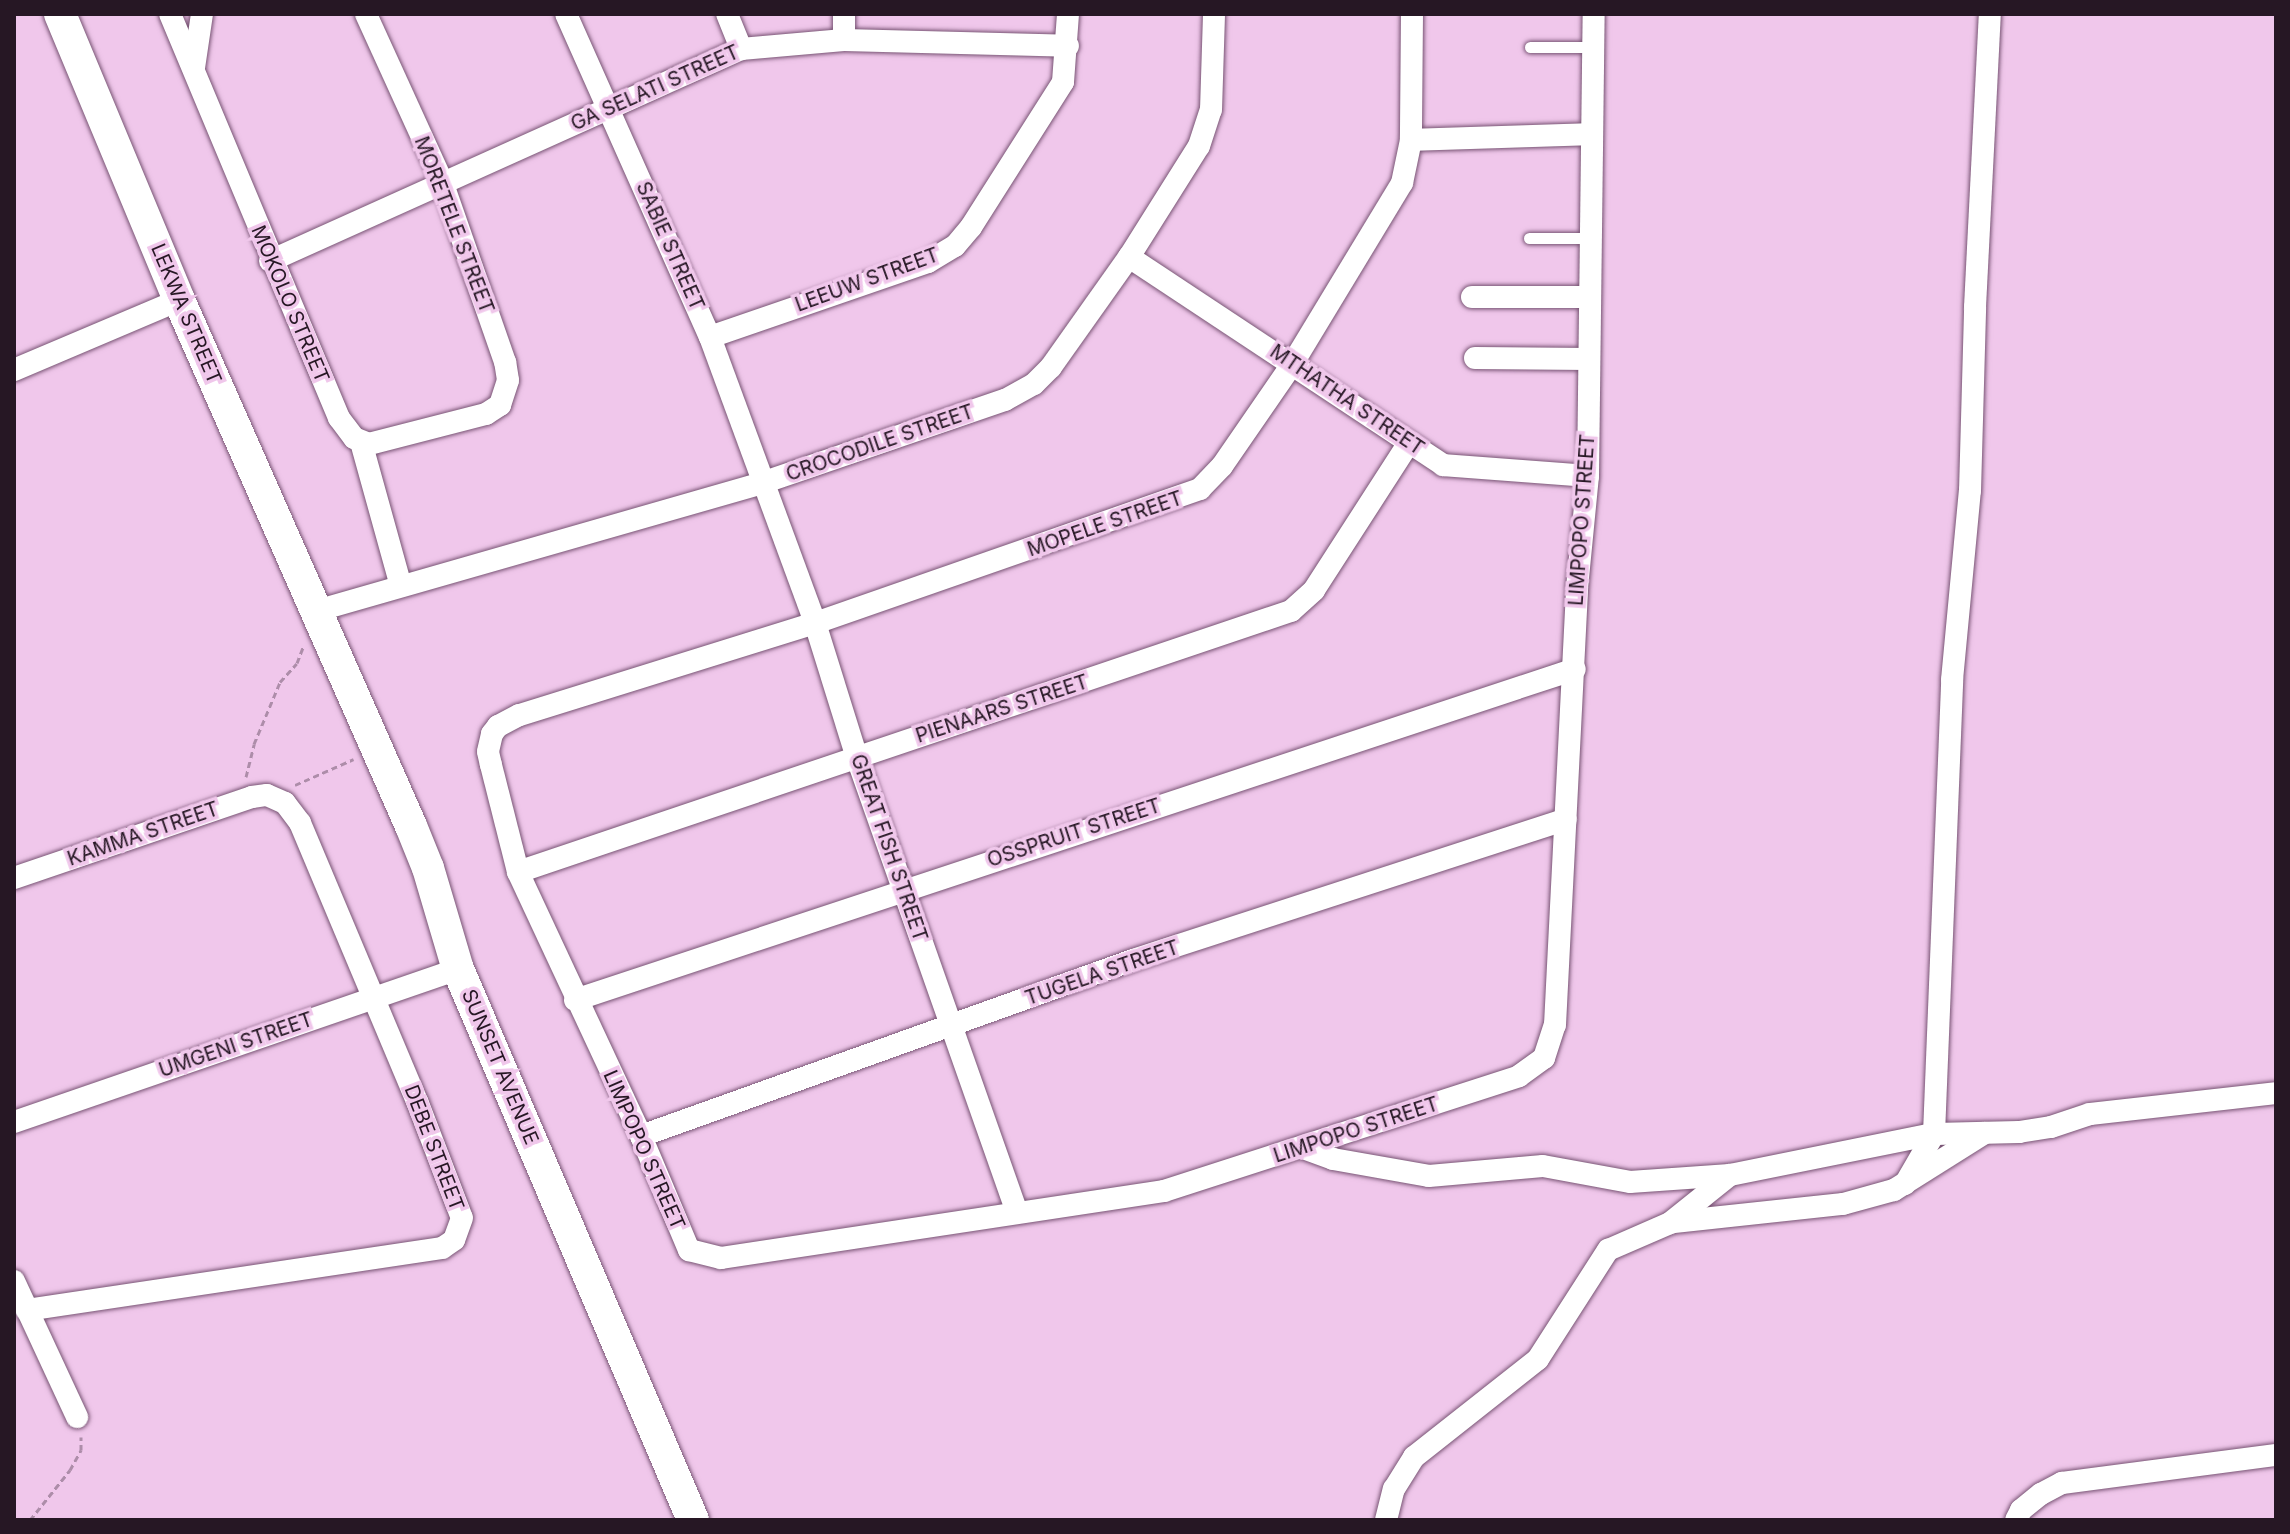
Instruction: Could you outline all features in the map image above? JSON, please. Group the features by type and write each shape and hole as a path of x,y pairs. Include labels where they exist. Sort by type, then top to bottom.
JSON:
{"street":[{"name":"LEKWA STREET","path":"60,14 179,300 316,611"},
{"name":"MOKOLO STREET","path":"170,14 270,261 339,418 347,432 361,442"},
{"path":"194,69 202,14"},
{"name":"MORETELE STREET","path":"361,442 378,443 486,414 500,405 508,380 505,362 442,181 366,14"},
{"name":"SABIE STREET","path":"566,14 710,337 762,483"},
{"path":"727,14 741,49"},
{"path":"844,14 844,40"},
{"name":"LEEUW STREET","path":"710,337 928,262 955,246 971,227 1055,96 1067,69 1068,14"},
{"name":"CROCODILE STREET","path":"316,611 762,483 1022,392 1051,367 1129,257 1199,146 1206,130 1214,71 1214,14"},
{"name":"MOPELE STREET","path":"498,726 519,715 815,623 1200,489 1222,466 1293,363 1394,200 1405,175 1411,140 1412,14"},
{"name":"LIMPOPO STREET","path":"498,726 492,734 488,752 518,872 641,1136 689,1250 721,1258 1164,1191 1519,1076 1544,1058 1555,1025 1588,476 1594,14"},
{"path":"1905,1184 1934,1134 1952,680 1970,491 1976,274 1990,14"},
{"name":"GA SELATI STREET","path":"270,261 741,49 844,40 1068,46"},
{"path":"1411,140 1592,134"},
{"name":"MTHATHA STREET","path":"1129,257 1443,465 1458,469 1588,476"},
{"path":"1472,297 1590,297"},
{"path":"14,370 179,300"},
{"path":"1475,358 1589,359"},
{"path":"361,442 401,586"},
{"name":"PIENAARS STREET","path":"518,872 1291,611 1314,590 1408,444"},
{"name":"GREAT FISH STREET","path":"762,483 815,623 857,758 1017,1212"},
{"name":"SUNSET AVENUE","path":"316,611 428,868 458,969 693,1520"},
{"name":"OSSPRUIT STREET","path":"575,1000 1575,669"},
{"name":"KAMMA STREET","path":"14,878 240,800 274,796"},
{"name":"DEBE STREET","path":"25,1323 442,1248 454,1240 461,1227 458,1204 300,823 289,807 274,796"},
{"name":"TUGELA STREET","path":"641,1136 1133,960 1566,819"},
{"name":"UMGENI STREET","path":"14,1122 458,969"},
{"path":"1303,1148 1333,1159 1429,1176 1543,1166 1630,1182 1730,1175 1934,1134 2019,1132 2090,1114 2276,1093"},
{"path":"1670,1223 1843,1204 1905,1184 1986,1132"},
{"path":"1386,1520 1394,1489 1414,1457 1538,1359 1608,1250 1670,1223 1730,1175"},
{"path":"14,1281 25,1323 77,1417"},
{"path":"2016,1520 2021,1510 2062,1483 2276,1455"}],"lane":[{"path":"1530,47 1593,47"},
{"path":"1529,238 1591,238"}],"path":[{"path":"240,800 254,744 280,682 297,663 316,611"},
{"path":"274,796 378,749"},
{"path":"30,1520 81,1450 77,1417"}]}
